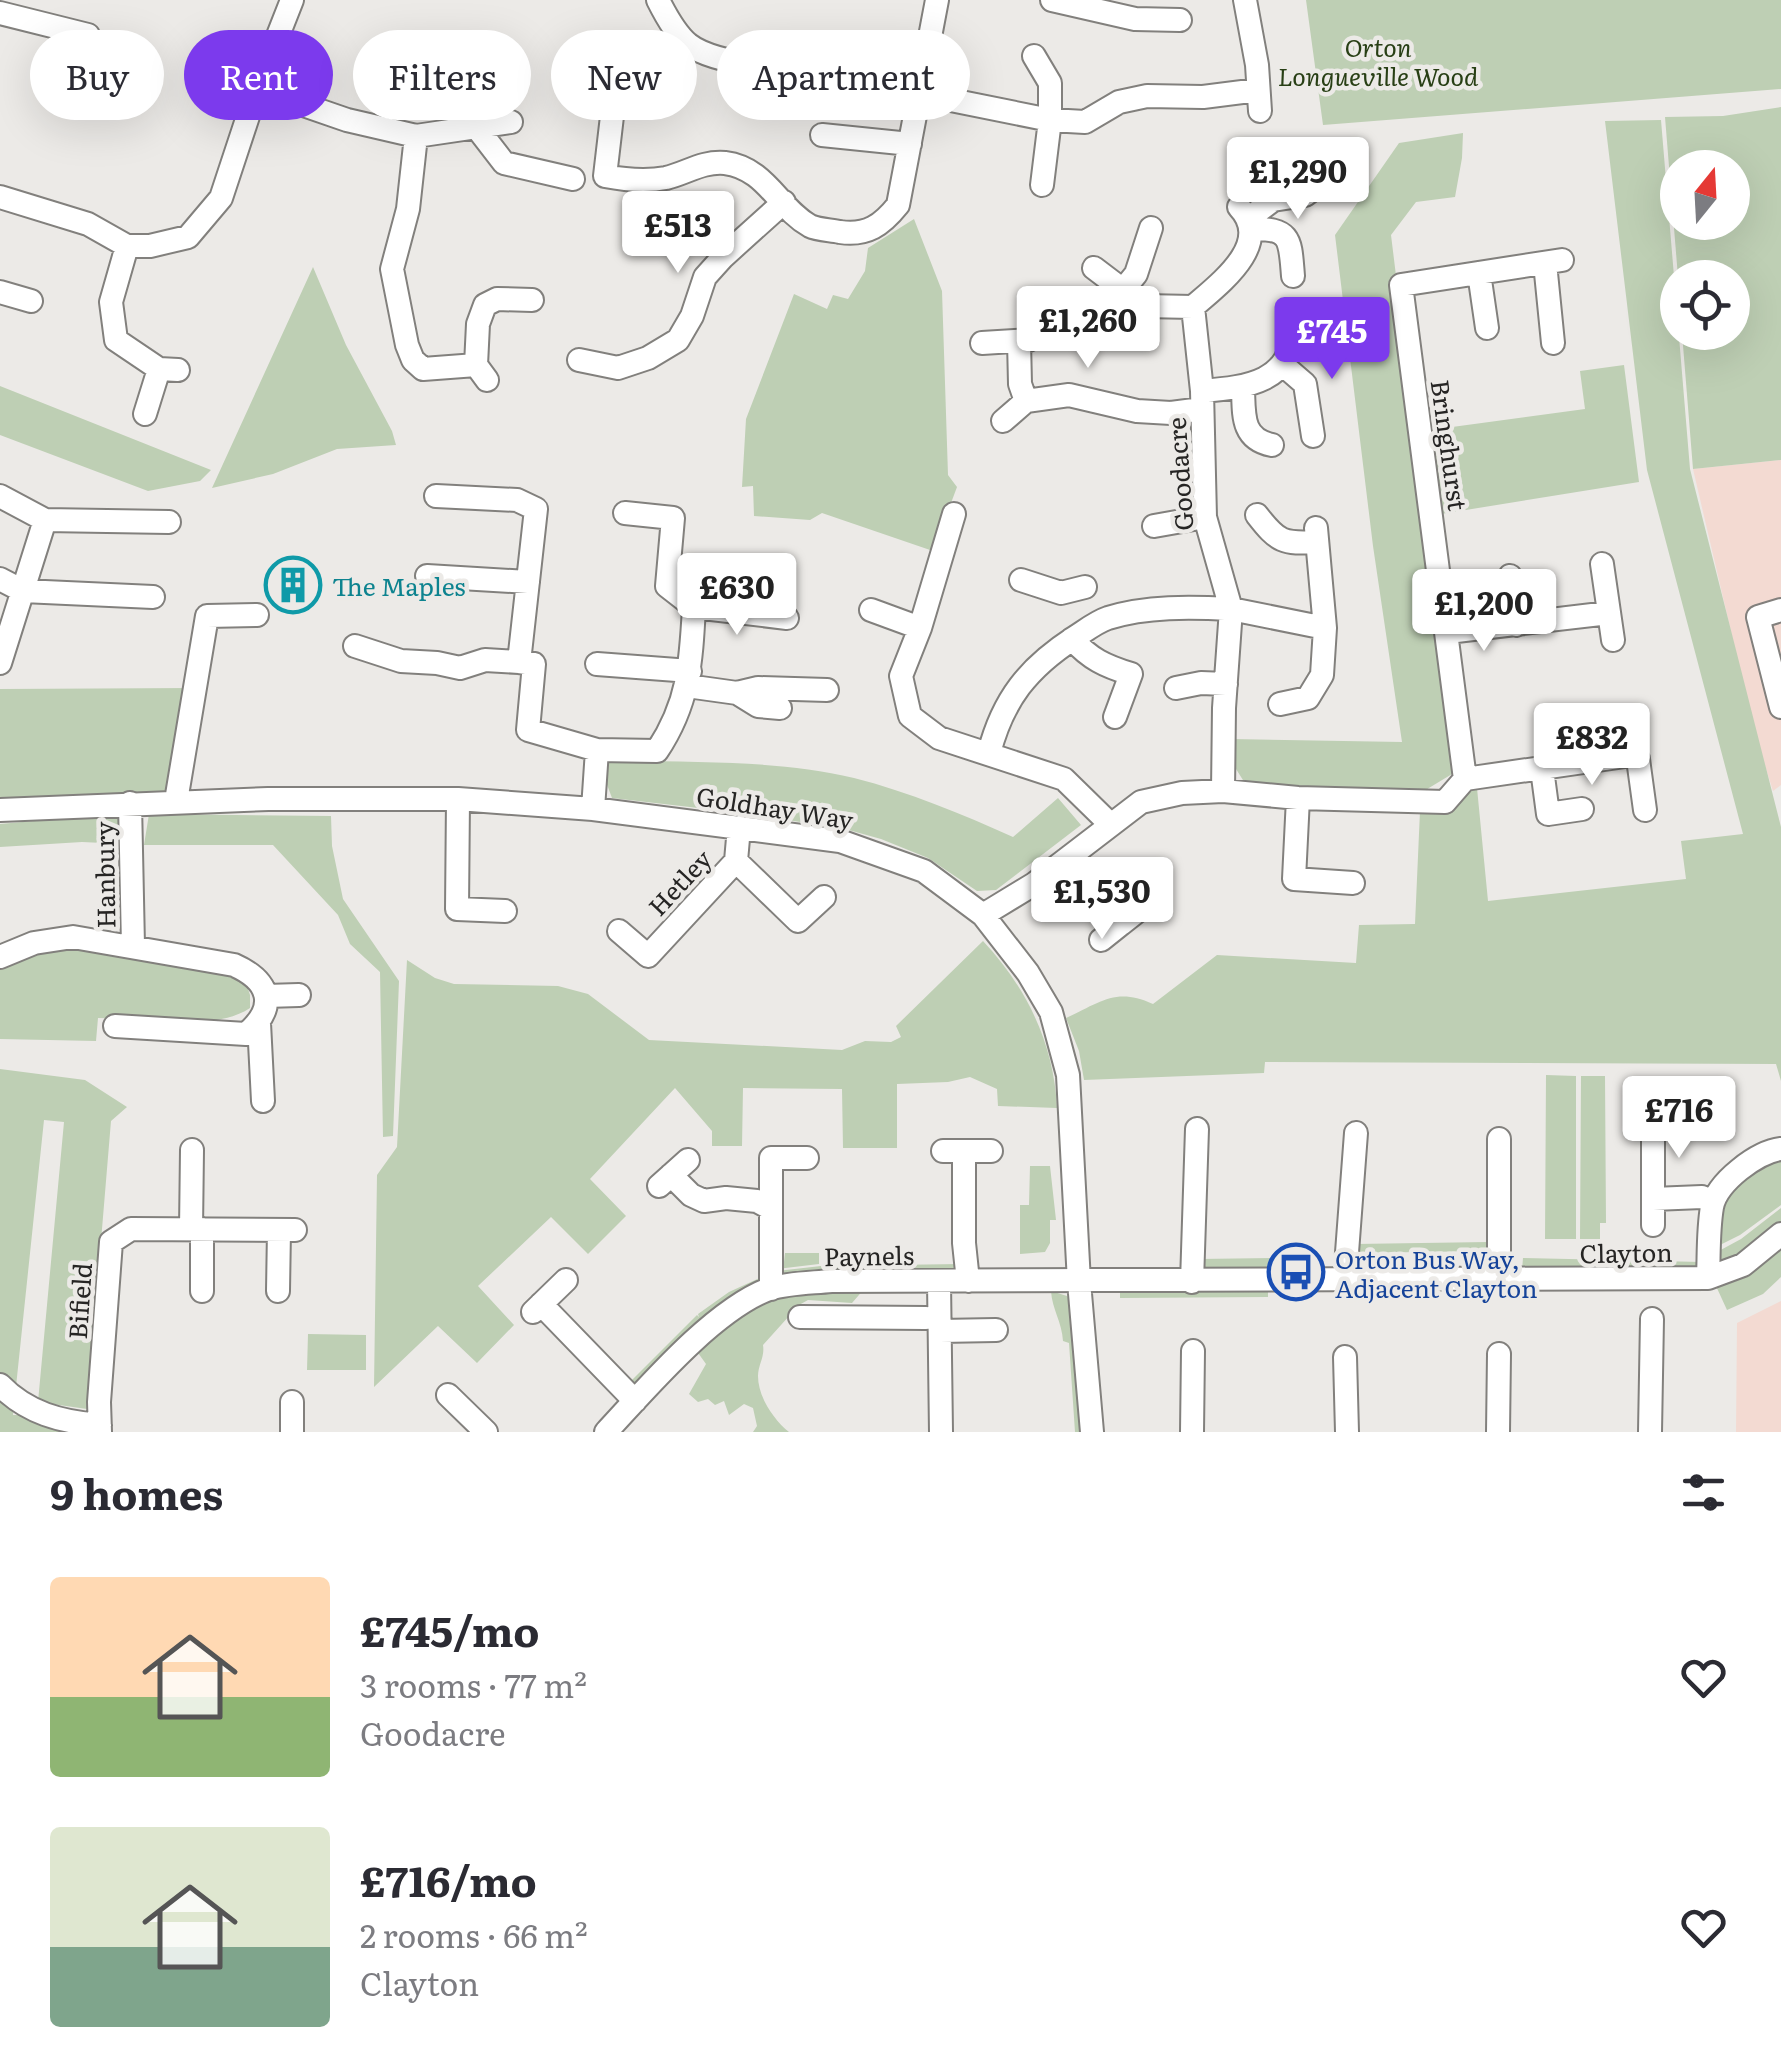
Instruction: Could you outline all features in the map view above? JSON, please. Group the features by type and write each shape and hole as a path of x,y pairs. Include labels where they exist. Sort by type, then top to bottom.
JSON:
{"street":[{"path":"280,30 292,0"},
{"path":"658,0 687,44 717,58"},
{"path":"932,30 937,0"},
{"path":"1052,0 1135,19 1166,13"},
{"path":"970,98 1050,120 1085,122 1119,102 1147,96 1259,101 1245,0"},
{"path":"0,13 71,30"},
{"path":"1034,56 1050,82 1042,185"},
{"path":"333,115 416,136 511,122"},
{"path":"0,197 88,224 127,246 150,246 188,237 221,198 247,120"},
{"path":"612,120 605,176 636,181 668,178 698,164 726,164 763,180 811,226 852,234 866,232 884,222 898,205 915,120"},
{"path":"477,128 504,162 574,179"},
{"path":"822,135 910,144"},
{"path":"416,136 408,209 392,269 413,360 423,369 481,364 478,324 484,305 497,299 532,300"},
{"path":"1094,268 1144,306 1193,307 1239,266 1246,218 1274,200 1305,195 1316,186"},
{"path":"579,360 618,368 648,358 678,340 692,316 705,277 784,202"},
{"path":"1246,218 1283,233 1290,243 1293,276"},
{"path":"1123,290 1136,274 1151,228"},
{"path":"127,246 112,302 116,340 169,369 145,414"},
{"name":"Bringhurst","path":"1465,778 1400,285 1553,262 1552,343"},
{"path":"1479,273 1486,328"},
{"path":"0,292 30,300"},
{"name":"Goodacre","path":"1193,307 1202,400 1205,517 1232,609 1223,790"},
{"path":"1294,327 1293,344 1282,365 1305,384 1312,436"},
{"path":"982,343 1024,340 1020,384 1026,401"},
{"name":"Goodacre","path":"1202,400 1268,378 1282,365"},
{"path":"1243,388 1244,424 1250,435 1272,445"},
{"path":"1003,420 1026,401 1069,395 1136,411 1172,412 1202,400"},
{"path":"0,496 45,520 169,522"},
{"path":"436,496 517,500 536,509 519,662"},
{"path":"625,513 673,518 667,586 694,607 787,618"},
{"path":"954,514 920,628 901,676 910,716 939,738 1064,780 1110,824"},
{"path":"1257,515 1276,539 1293,544 1316,535 1325,628 1322,675 1308,698 1280,704"},
{"path":"1154,526 1205,517"},
{"path":"0,663 45,520"},
{"path":"1602,564 1612,640"},
{"path":"428,576 528,582"},
{"path":"1510,576 1516,625"},
{"path":"0,580 23,591 154,596"},
{"path":"1021,580 1060,593 1086,580 1104,619"},
{"path":"354,646 400,662 460,668 486,660 534,664 528,730 597,750 657,751 674,726 688,679 694,607"},
{"path":"989,753 998,719 1024,678 1104,619 1138,611 1190,607 1232,609 1325,628"},
{"path":"871,610 920,628"},
{"path":"1781,610 1758,618 1781,707"},
{"path":"1448,632 1609,612"},
{"path":"176,801 207,616 257,615"},
{"path":"1072,639 1088,657 1130,674 1115,717"},
{"path":"598,664 688,679 737,693 758,706 780,708"},
{"path":"1176,688 1226,684"},
{"path":"737,693 758,688 827,690"},
{"path":"1627,725 1632,755"},
{"path":"593,809 597,750"},
{"path":"984,915 1002,906 1141,802 1182,793 1223,790 1298,798 1445,802 1465,778 1632,755 1638,759 1646,810"},
{"path":"1542,769 1548,814 1582,810"},
{"path":"1298,798 1286,879 1353,883"},
{"path":"458,799 457,909 505,911"},
{"name":"Goldhay Way","path":"0,810 176,801 458,799 593,809 840,842 924,871 984,915 1028,973 1051,1012 1068,1076 1092,1432"},
{"name":"Hanbury","path":"130,803 133,946"},
{"name":"Hetley","path":"620,931 648,956 736,862 739,827"},
{"path":"1068,858 1121,924"},
{"name":"Hetley","path":"736,862 798,920 824,897"},
{"path":"1101,940 1159,894"},
{"name":"Hanbury","path":"0,957 34,943 74,936 234,965 263,983 266,996"},
{"path":"262,1101 259,1023 266,996 299,995"},
{"path":"114,1026 222,1035 246,1034 259,1023"},
{"path":"1653,1123 1653,1225"},
{"path":"1192,1282 1197,1129"},
{"path":"1345,1278 1356,1133"},
{"path":"1499,1139 1499,1280"},
{"path":"1653,1199 1702,1198 1712,1202 1742,1166 1781,1149"},
{"path":"192,1150 202,1292"},
{"path":"968,1281 954,1151 990,1151"},
{"path":"771,1289 771,1158 807,1158"},
{"path":"673,1174 691,1194 704,1201 757,1201 770,1208"},
{"name":"Clayton","path":"1079,1282 1708,1278 1712,1202"},
{"name":"Bifield","path":"100,1429 111,1242 131,1229 287,1230 278,1291"},
{"path":"1708,1278 1743,1266 1781,1234"},
{"path":"566,1280 537,1308 635,1401"},
{"name":"Paynels","path":"606,1432 738,1305 771,1289 831,1280 1079,1282"},
{"path":"871,1317 872,1281"},
{"path":"940,1282 933,1324 941,1432"},
{"path":"800,1317 871,1317 996,1330"},
{"path":"1650,1432 1652,1319"},
{"path":"1192,1351 1192,1432"},
{"path":"1498,1432 1499,1354"},
{"path":"1346,1357 1347,1432"},
{"path":"0,1385 14,1400 62,1422 100,1429"},
{"path":"449,1394 486,1432"},
{"path":"292,1402 292,1432"}],"shaded area":[{"path":"1781,460 1781,785 1773,791 1755,734 1693,469"},
{"path":"1781,1301 1781,1432 1736,1432 1737,1323"}],"green space":[{"name":"Orton Longueville Wood","path":"1306,0 1781,0 1781,89 1323,125"},
{"path":"1781,107 1781,460 1693,469 1683,350 1750,350 1750,260 1677,260 1675,240 1750,240 1750,150 1668,150 1665,117 1723,116"},
{"path":"1661,120 1660,240 1671,240 1673,260 1660,260 1660,350 1680,350 1690,469 1781,827 1781,1081 1776,1064 1265,1062 1264,1073 1084,1080 1079,1051 1066,1018 1089,1007 1118,997 1153,1004 1217,955 1356,963 1359,925 1415,924 1420,811 1466,789 1477,788 1488,901 1686,879 1681,841 1743,834 1647,470 1605,121"},
{"path":"1463,133 1455,197 1416,202 1391,235 1457,771 1414,797 1248,788 1236,769 1231,739 1402,742 1373,546 1335,235 1399,143"},
{"path":"914,219 942,291 948,475 957,487 933,551 822,513 810,520 754,516 753,486 742,487 746,419 794,294 827,309 833,295 848,299 865,271 868,248"},
{"path":"313,267 346,345 396,445 337,449 273,474 212,488"},
{"path":"1624,365 1639,482 1441,514 1430,430 1585,409 1580,371"},
{"path":"0,386 211,470 200,481 148,491 0,435"},
{"path":"193,688 175,800 0,808 0,689"},
{"path":"608,760 732,763 824,772 915,797 1013,837 1058,798 1081,825 996,890 977,891 928,858 845,829 612,798 606,782"},
{"path":"149,814 331,816 332,846 343,899 399,981 393,1136 383,1137 380,972 350,944 338,915 273,845 144,845"},
{"path":"78,817 123,819 125,844 82,842 0,847 0,824"},
{"path":"983,941 1013,978 1035,1018 1050,1062 1057,1108 998,1106 997,1089 970,1077 897,1084 897,1148 843,1148 842,1089 743,1088 742,1146 712,1146 712,1131 675,1088 590,1179 626,1216 588,1254 551,1217 478,1286 514,1325 477,1363 438,1326 374,1387 377,1175 397,1147 407,960 435,978 454,984 558,986 588,994 649,1040 842,1050 865,1041 891,1042 901,1037 896,1026"},
{"path":"34,942 136,949 245,980 250,1008 217,1020 198,1022 98,1018 96,1041 0,1039 0,958"},
{"path":"0,1069 85,1080 127,1107 111,1121 87,1409 38,1402 64,1122 44,1120 13,1415 89,1415 90,1432 0,1432"},
{"path":"1546,1075 1576,1076 1576,1239 1545,1239"},
{"path":"1581,1076 1605,1076 1606,1223 1600,1223 1600,1239 1580,1239"},
{"path":"1781,1152 1781,1205 1740,1235 1714,1248 1720,1213 1730,1188 1749,1169"},
{"path":"1030,1166 1050,1166 1056,1220 1050,1220 1050,1243 1045,1252 1020,1254 1020,1205 1029,1205"},
{"path":"1781,1208 1781,1223 1747,1253 1716,1267 1717,1252"},
{"path":"1488,1242 1488,1251 1355,1253 1355,1244"},
{"path":"1781,1247 1781,1277 1763,1294 1727,1310 1716,1286 1738,1279"},
{"path":"785,1253 819,1253 819,1264 777,1269 776,1264 784,1262"},
{"path":"1281,1258 1276,1273 1203,1272 1199,1259"},
{"path":"1523,1258 1702,1262 1695,1272 1522,1270"},
{"path":"961,1264 954,1275 779,1279 777,1271 821,1266"},
{"path":"764,1276 639,1387 628,1384 698,1314 729,1292"},
{"path":"865,1288 852,1303 808,1300 799,1305 763,1345 758,1376 761,1392 773,1415 789,1432 753,1432 757,1426 753,1408 744,1404 729,1415 724,1401 715,1405 708,1399 698,1402 689,1394 706,1364 696,1350 752,1306 798,1289"},
{"path":"1120,1290 1268,1290 1268,1297 1120,1298"},
{"path":"1051,1291 1067,1296 1075,1305 1084,1432 1075,1432 1069,1343 1063,1341"},
{"path":"308,1334 366,1335 366,1370 307,1370"}],"place":[{"name":"The Maples","path":"293,585"},
{"name":"Orton Bus Way, Adjacent Clayton","path":"1296,1272"}]}
